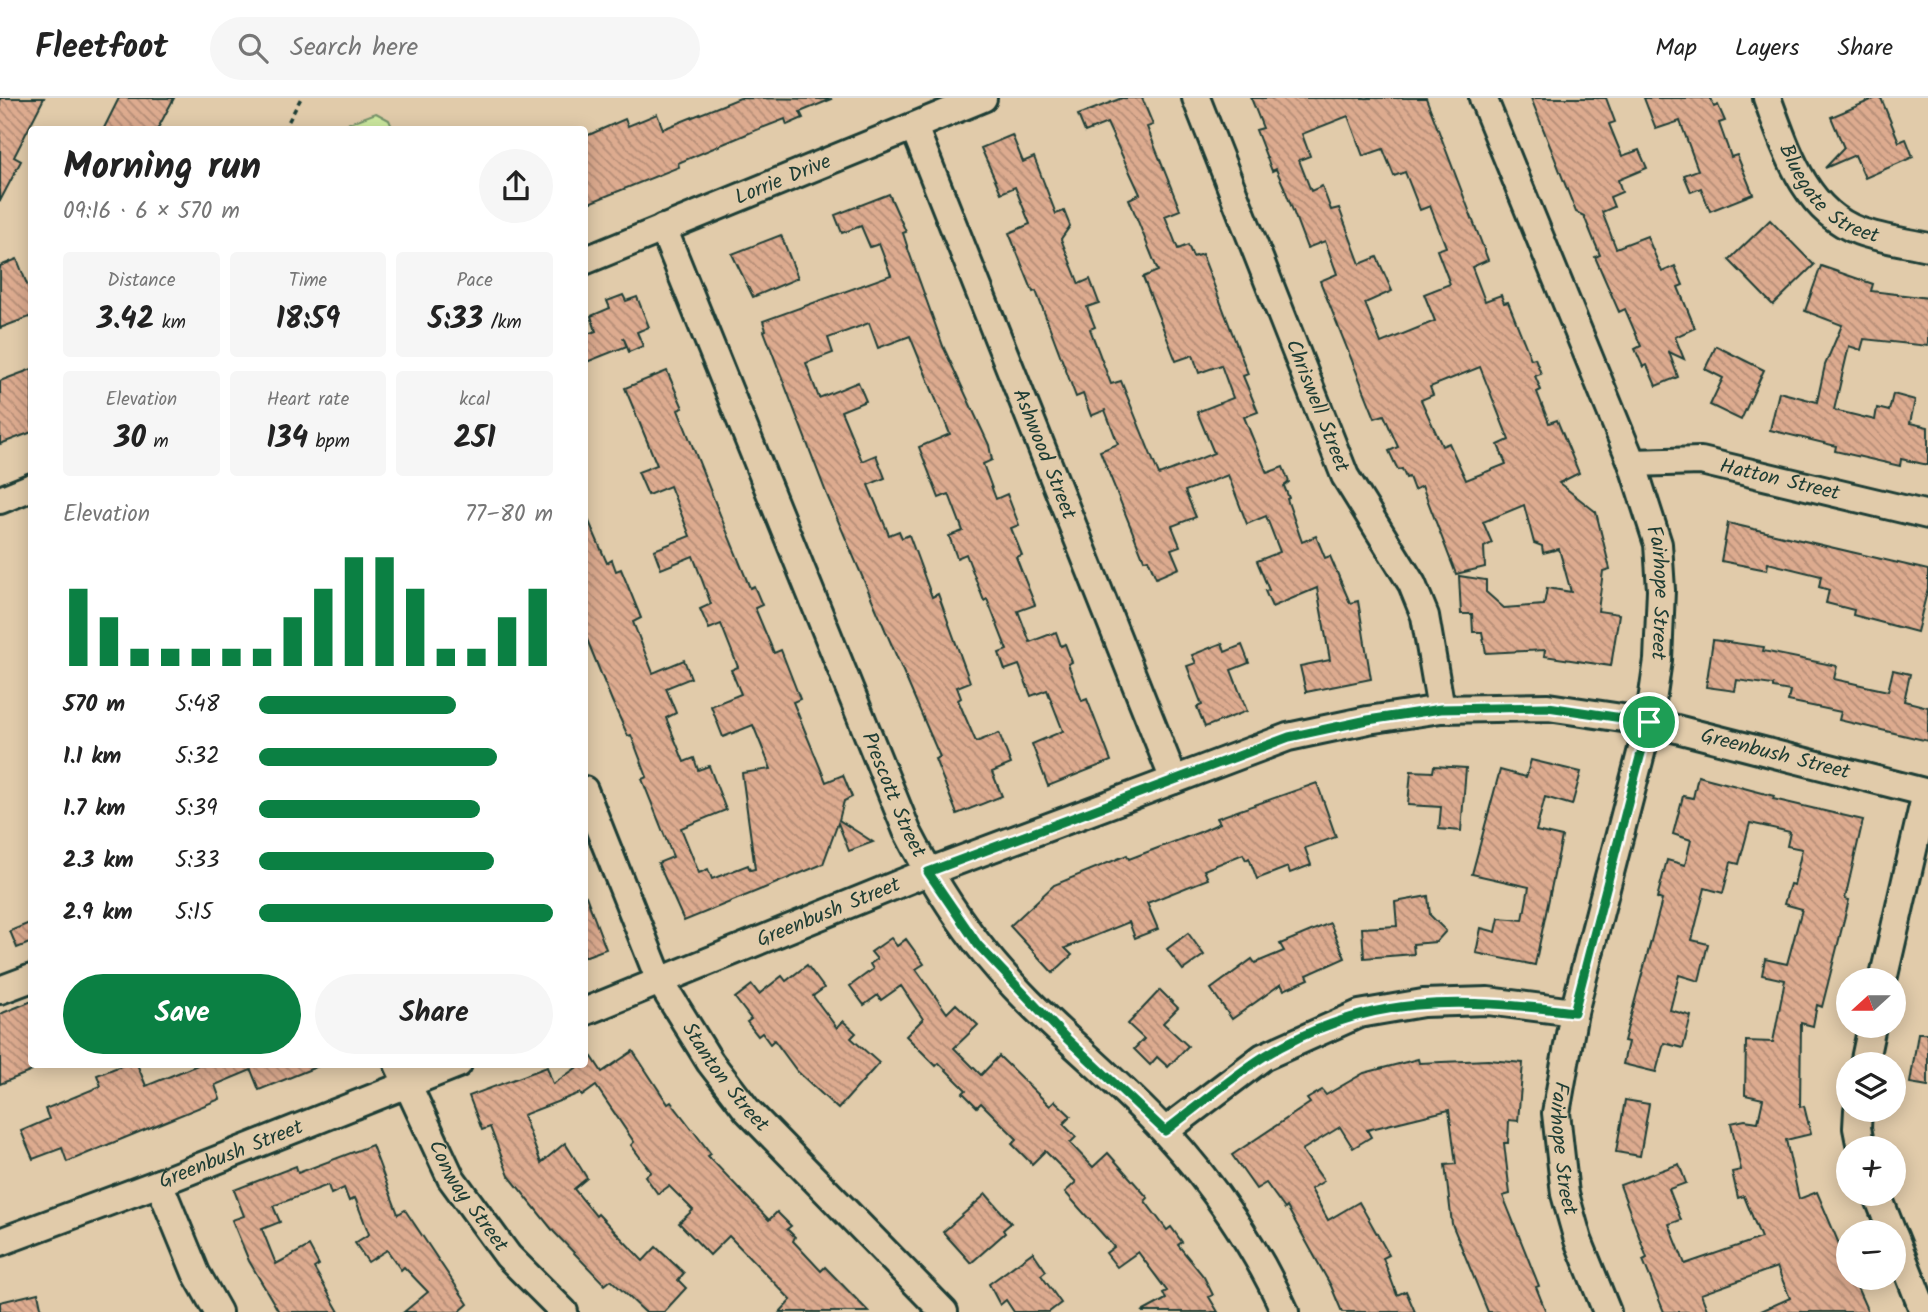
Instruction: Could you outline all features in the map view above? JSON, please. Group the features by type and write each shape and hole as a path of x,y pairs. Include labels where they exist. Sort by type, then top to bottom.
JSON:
{"street":[{"name":"Lorrie Drive","path":"588,259 983,98"},
{"name":"Chriswell Street","path":"1196,98 1345,476 1416,595 1430,642 1441,709"},
{"name":"Fairhope Street","path":"1483,98 1632,463 1658,544 1661,590 1658,660 1649,722 1574,1012 1556,1113 1558,1154 1565,1194 1578,1240 1607,1312"},
{"name":"Bluegate Street","path":"1767,98 1790,159 1822,209 1858,231 1928,247"},
{"name":"Ashwood Street","path":"914,127 1174,780"},
{"name":"Prescott Street","path":"663,228 907,831 928,872 978,945 1065,1037 1165,1131 1242,1233 1285,1312"},
{"name":"Hatton Street","path":"1632,463 1701,461 1928,515"},
{"path":"0,500 28,489"},
{"name":"Greenbush Street","path":"588,1010 928,872 1289,737 1368,720 1441,709 1548,707 1649,722 1927,793"},
{"path":"1886,968 1927,793"},
{"name":"Stanton Street","path":"588,800 660,981 710,1062 747,1110 944,1312"},
{"path":"0,990 28,980"},
{"path":"1165,1131 1263,1058 1304,1036 1359,1014 1423,1003 1488,1001 1574,1012"},
{"name":"Greenbush Street","path":"0,1242 159,1182 403,1075 438,1068"},
{"name":"Conway Street","path":"403,1075 451,1178 508,1256 564,1312"},
{"path":"159,1182 196,1273 218,1312"},
{"path":"1906,1267 1924,1312"}],"path":[{"path":"286,126 301,98"}],"green space":[{"path":"376,113 389,120 392,126 341,126"}],"building":[{"path":"0,98 44,98 14,157 21,161 0,201"},
{"path":"119,98 174,98 159,126 105,126"},
{"path":"740,98 832,99 800,112 803,118 787,125 785,119 754,131 678,163 679,167 588,203 588,135 625,119 628,126 657,114 663,129"},
{"path":"1122,98 1142,98 1153,125 1147,127 1180,210 1165,216 1178,249 1188,245 1193,257 1202,254 1248,374 1243,376 1258,412 1244,417 1267,473 1283,467 1289,482 1284,486 1289,498 1287,499 1302,542 1316,536 1325,558 1330,556 1350,603 1358,601 1371,679 1306,692 1300,666 1330,660 1317,588 1272,607 1265,591 1269,590 1257,561 1280,552 1266,516 1247,524 1228,475 1185,491 1196,517 1172,526 1180,546 1171,549 1179,568 1156,578 1148,559 1144,560 1100,451 1118,444 1105,410 1091,416 1083,394 1076,397 1036,291 1033,292 1009,233 1030,224 1015,187 1001,193 981,148 1012,135 1023,162 1034,157 1056,214 1064,211 1070,226 1061,239 1079,284 1090,279 1099,303 1087,307 1095,327 1090,329 1111,384 1121,381 1159,475 1214,453 1197,412 1233,398 1221,365 1199,373 1193,355 1176,361 1143,277 1158,271 1129,199 1140,194 1107,123 1085,132 1078,115"},
{"path":"1251,98 1426,98 1488,260 1472,267 1485,301 1501,295 1504,303 1508,302 1531,359 1535,358 1541,374 1535,376 1541,390 1537,392 1549,423 1557,420 1579,473 1559,483 1596,512 1610,569 1603,571 1598,611 1619,614 1611,666 1544,656 1545,650 1486,653 1482,632 1473,632 1472,614 1461,614 1459,576 1486,580 1486,592 1504,608 1544,605 1547,588 1571,592 1559,549 1543,553 1542,546 1534,543 1524,505 1483,522 1492,543 1484,547 1485,567 1456,574 1422,486 1414,490 1409,477 1406,478 1402,469 1398,470 1389,451 1398,447 1384,415 1375,418 1320,281 1337,274 1325,241 1307,248 1284,187 1276,169 1272,171 1256,130 1263,128","holes":["1348,116 1363,156 1383,149 1394,176 1405,172 1420,210 1430,206 1446,247 1437,250 1450,284 1424,294 1435,321 1381,343 1365,303 1392,291 1377,257 1360,264 1339,208 1331,210 1322,186 1311,191 1299,160 1310,156 1302,134","1480,367 1509,440 1498,445 1506,464 1466,480 1449,443 1442,446 1421,400 1433,395 1430,387"]},
{"path":"1531,98 1606,98 1615,122 1609,124 1622,156 1639,150 1647,168 1618,180 1622,192 1610,197 1614,207 1602,212 1616,248 1647,236 1662,272 1675,266 1683,285 1678,287 1695,328 1675,337 1684,359 1669,352 1678,377 1656,386 1647,365 1643,367 1635,349 1641,346 1625,309 1619,312 1595,257 1600,255 1584,216 1576,212"},
{"path":"1644,98 1710,98 1714,107 1718,105 1725,121 1719,123 1731,157 1737,155 1753,194 1710,211 1701,188 1691,192 1684,175 1698,170 1680,121 1656,129"},
{"path":"1881,98 1899,142 1906,139 1913,157 1865,178 1855,155 1825,168 1844,148 1831,117"},
{"path":"889,194 906,232 903,233 909,252 943,346 989,445 992,460 983,464 996,499 1007,494 1019,525 1011,528 1022,555 1016,557 1035,605 1018,611 1030,642 1056,632 1061,646 1065,644 1072,662 1068,664 1082,701 1087,699 1111,761 1048,786 1032,744 1063,731 1047,690 1031,696 1019,665 1005,670 999,653 1007,650 987,599 984,601 966,554 957,558 949,536 963,531 949,494 939,498 919,447 950,434 910,336 878,348 869,323 828,338 833,353 806,363 819,398 858,382 866,401 841,411 862,461 876,455 885,478 868,485 889,535 899,531 902,538 909,535 932,597 938,594 970,682 957,687 961,698 958,700 976,742 999,733 1011,764 992,772 1002,796 957,814 935,759 940,757 827,495 764,331 763,321 891,275 879,244 870,247 861,226 842,233 835,215"},
{"path":"1770,220 1814,265 1773,305 1729,260"},
{"path":"781,235 798,278 753,297 732,254"},
{"path":"17,259 28,287 28,318 0,328 0,266"},
{"path":"1821,266 1873,284 1871,291 1928,298 1928,346 1864,339 1861,350 1849,346 1834,410 1875,420 1877,408 1889,411 1893,394 1915,400 1910,423 1928,427 1928,465 1901,459 1900,466 1835,451 1836,446 1770,430 1779,392 1817,402 1825,365 1842,325 1805,311"},
{"path":"623,295 626,301 637,297 649,327 637,332 643,346 629,352 627,346 588,361 588,334 596,331 591,316 610,308 607,301"},
{"path":"1716,346 1764,370 1741,420 1710,405 1723,378 1705,369"},
{"path":"28,370 28,434 0,444 0,381"},
{"path":"667,371 683,408 678,410 723,522 750,588 754,586 762,605 755,608 774,653 781,650 800,699 793,702 826,782 843,775 852,797 844,801 839,820 873,842 849,851 838,823 823,864 684,921 658,863 673,857 642,779 647,777 631,735 628,736 588,642 588,519 607,563 612,560 616,571 621,569 641,618 633,622 653,673 684,660 691,678 666,688 676,713 666,718 684,762 694,758 698,770 709,766 726,810 681,828 699,873 708,869 712,879 748,865 750,870 755,869 742,773 771,769 753,725 723,737 711,706 741,694 731,670 738,667 721,624 709,629 700,609 711,604 693,556 661,569 654,550 690,536 670,486 648,495 638,472 657,465 625,388"},
{"path":"1728,523 1928,570 1928,588 1917,632 1853,615 1854,610 1826,603 1829,590 1819,587 1821,576 1768,563 1767,570 1721,561"},
{"path":"1713,640 1764,647 1763,651 1837,666 1834,679 1888,691 1893,670 1910,674 1904,701 1928,707 1928,741 1839,720 1841,712 1788,701 1790,691 1773,688 1773,685 1737,680 1735,691 1706,687"},
{"path":"1222,643 1225,652 1242,645 1249,663 1231,670 1247,711 1205,727 1197,707 1202,705 1187,666 1196,663 1192,655"},
{"path":"1531,760 1581,772 1572,805 1545,797 1536,831 1562,837 1535,965 1476,953 1481,928 1496,932 1499,918 1523,920 1529,887 1472,874 1500,770 1526,777"},
{"path":"1434,766 1466,768 1461,831 1439,829 1441,807 1408,805 1411,771 1433,772"},
{"path":"1698,776 1774,796 1773,799 1863,820 1845,899 1849,900 1822,1007 1817,1005 1813,1026 1801,1023 1800,1107 1804,1106 1811,1134 1786,1140 1799,1199 1817,1192 1836,1237 1836,1290 1858,1290 1868,1312 1759,1312 1790,1298 1777,1267 1701,1294 1708,1312 1664,1312 1643,1260 1647,1258 1620,1185 1679,1164 1686,1183 1669,1189 1681,1220 1669,1224 1685,1264 1761,1238 1744,1196 1738,1198 1732,1172 1741,1170 1731,1123 1745,1120 1758,1122 1763,1099 1745,1095 1746,1041 1773,1042 1785,980 1762,975 1765,959 1787,964 1802,909 1784,904 1790,884 1794,885 1802,849 1787,846 1790,832 1750,823 1739,864 1731,862 1723,893 1705,888 1692,940 1708,944 1699,981 1679,975 1670,1010 1691,1016 1683,1048 1664,1043 1656,1072 1623,1064 1628,1042 1624,1041 1662,900 1657,898 1667,860 1685,865 1691,840 1673,834 1683,796 1693,798"},
{"path":"1317,783 1336,837 1305,848 1311,865 1290,873 1288,867 1257,879 1249,858 1246,860 1243,854 1204,870 1208,879 1147,903 1158,929 1135,938 1129,922 1065,948 1072,955 1053,973 1010,926 1054,885 1127,855 1129,859 1200,832 1220,823 1217,818"},
{"path":"1428,896 1430,915 1446,931 1436,942 1413,944 1414,954 1364,958 1362,928 1397,926 1395,902"},
{"path":"588,901 606,949 588,956"},
{"path":"1330,923 1345,958 1307,975 1309,979 1284,990 1281,984 1232,1019 1211,989 1252,959 1255,963 1284,951 1280,944"},
{"path":"28,924 28,944 17,948 10,931"},
{"path":"1188,933 1204,955 1183,970 1167,949"},
{"path":"891,938 897,946 906,939 924,964 916,969 947,1013 956,1004 978,1025 954,1048 981,1075 999,1056 1050,1106 1055,1101 1071,1116 1063,1124 1076,1137 1070,1143 1093,1167 1108,1153 1148,1198 1145,1201 1167,1230 1171,1227 1182,1242 1178,1245 1204,1277 1213,1295 1209,1297 1218,1312 1142,1312 1166,1299 1163,1293 1167,1291 1138,1252 1117,1267 1106,1253 1114,1247 1065,1192 1076,1182 1045,1151 1032,1164 1012,1144 1017,1139 981,1103 977,1107 963,1093 966,1090 939,1063 936,1066 906,1036 923,1019 901,986 881,1000 878,995 864,1005 850,986 873,969 870,964 877,959 871,952"},
{"path":"807,965 824,988 813,996 837,1028 843,1021 856,1033 851,1038 879,1063 838,1109 797,1071 774,1040 770,1044 762,1033 758,1036 747,1022 751,1019 735,998 752,985 759,994 782,976 786,981"},
{"path":"1160,990 1178,1008 1163,1023 1188,1046 1168,1067 1157,1057 1150,1065 1134,1049 1144,1039 1128,1024"},
{"path":"28,1003 28,1068 32,1068 32,1071 0,1084 0,1014"},
{"path":"1918,1033 1928,1033 1928,1086 1910,1083"},
{"path":"633,1051 668,1104 671,1102 711,1154 708,1156 769,1220 777,1212 791,1226 787,1229 795,1237 793,1241 821,1271 825,1267 869,1312 780,1312 791,1300 729,1236 710,1255 679,1223 693,1210 669,1186 658,1194 645,1176 651,1172 631,1145 634,1142 596,1086 582,1096 580,1093 523,1115 541,1163 565,1143 587,1178 574,1189 596,1216 598,1214 643,1261 656,1247 684,1273 678,1280 686,1288 664,1312 645,1312 611,1280 605,1285 554,1232 509,1176 490,1127 482,1130 469,1096 544,1068 547,1068 553,1084 576,1068 588,1068 588,1060 592,1057 602,1072"},
{"path":"1418,1059 1419,1063 1488,1060 1523,1063 1518,1121 1509,1120 1508,1143 1504,1143 1510,1194 1503,1196 1539,1286 1536,1287 1546,1312 1488,1312 1452,1224 1445,1165 1456,1164 1449,1110 1367,1130 1371,1137 1353,1148 1340,1127 1302,1150 1324,1181 1311,1189 1328,1220 1359,1202 1389,1255 1383,1258 1397,1295 1406,1291 1415,1312 1342,1312 1331,1286 1287,1207 1285,1209 1266,1183 1256,1189 1232,1155 1310,1103 1307,1099 1322,1090 1326,1095 1364,1073"},
{"path":"115,1068 139,1068 146,1086 190,1068 314,1068 259,1090 251,1070 215,1085 220,1099 67,1162 62,1148 33,1159 21,1131 49,1119 45,1109 101,1086 97,1075"},
{"path":"1625,1100 1649,1104 1640,1156 1616,1152"},
{"path":"372,1145 398,1214 405,1210 468,1304 459,1312 404,1312 428,1292 404,1267 401,1270 387,1250 368,1262 355,1243 369,1234 355,1198 349,1201 344,1188 331,1194 328,1185 273,1206 280,1222 262,1229 276,1264 309,1246 319,1265 314,1268 339,1312 279,1312 249,1261 232,1220 244,1216 234,1190 296,1166 298,1173"},
{"path":"986,1194 1011,1223 1003,1230 1005,1233 971,1263 943,1232"},
{"path":"1033,1252 1046,1271 1041,1275 1061,1303 1049,1312 1014,1312 1006,1300 1000,1305 989,1284"},
{"path":"38,1293 42,1312 0,1312 0,1302"}],"route":[{"path":"1548,707 1649,722 1574,1012 1488,1001 1423,1003 1359,1014 1304,1036 1263,1058 1165,1131 1065,1037 978,945 928,872 1289,737 1368,720 1441,709 1548,707"}]}
